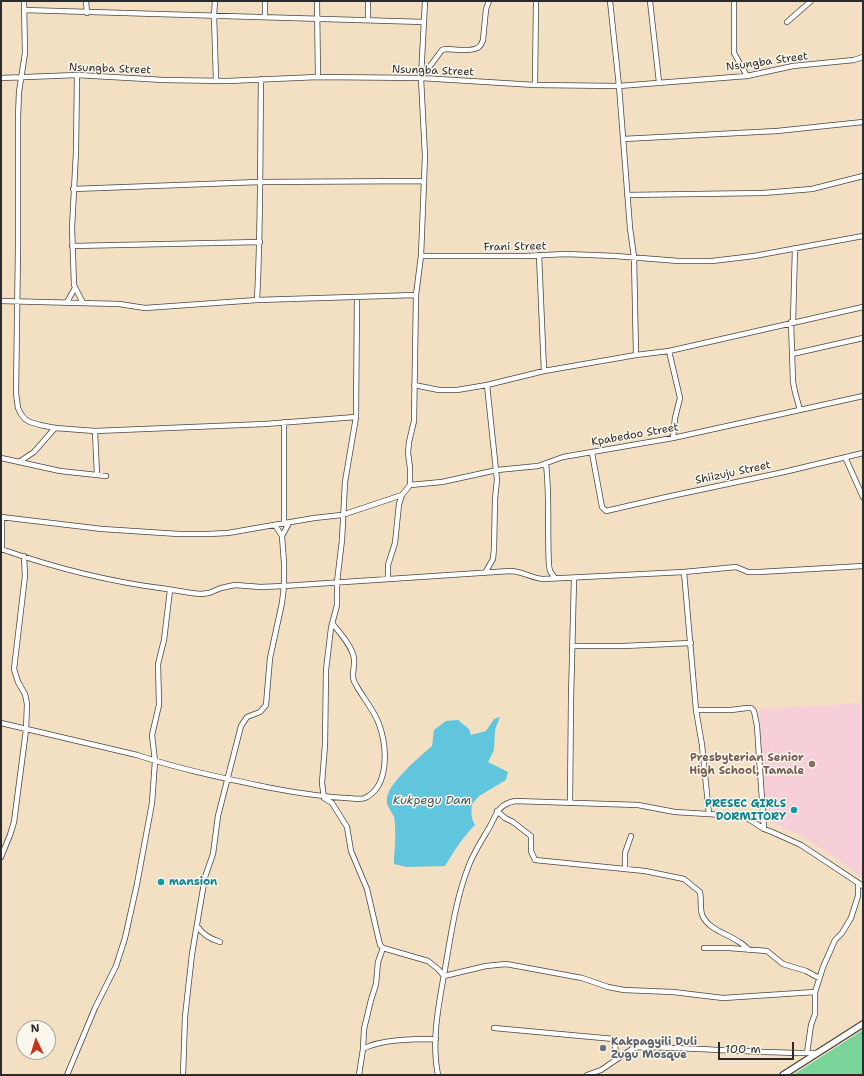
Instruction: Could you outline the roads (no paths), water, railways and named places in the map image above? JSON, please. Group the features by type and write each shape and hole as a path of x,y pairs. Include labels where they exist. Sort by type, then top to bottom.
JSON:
{"street":[{"path":"24,1 25,53 18,118 16,393 18,408 25,419 30,422 56,428 95,431 169,429 356,417"},
{"path":"86,1 87,13"},
{"path":"215,1 216,80"},
{"path":"265,1 265,17"},
{"path":"317,1 316,18 318,77"},
{"path":"368,1 368,20"},
{"path":"388,579 388,565 394,548 398,511 402,495 410,485 408,452 414,421 416,295 421,256 425,156 421,78 425,1"},
{"path":"421,78 442,50 470,50 477,48 481,44 483,40 486,9 489,1"},
{"path":"535,85 536,1"},
{"path":"610,1 619,86 627,196 634,257 636,355"},
{"path":"650,1 660,82"},
{"path":"734,1 734,53 748,76"},
{"path":"788,22 811,1"},
{"path":"24,10 424,22"},
{"name":"Nsungba Street","path":"1,78 77,75 130,77 152,80 318,77 421,78 535,85 619,86 748,76 793,66 854,60 863,57"},
{"path":"77,75 76,152 72,246 75,288 84,303"},
{"path":"257,300 260,242 259,182 261,79"},
{"path":"623,139 777,131 863,122"},
{"path":"627,196 763,193 812,189 863,176"},
{"path":"74,189 259,182 424,181"},
{"name":"Frani Street","path":"421,256 566,254 634,257 679,261 712,261 754,256 863,236"},
{"path":"72,246 260,242"},
{"path":"795,248 792,354 795,392 800,410"},
{"path":"539,255 544,371"},
{"path":"67,302 75,288"},
{"path":"1,301 119,304 144,308 257,300 416,295"},
{"path":"324,798 322,783 325,745 326,670 332,623 337,605 337,582 342,540 342,515 345,482 356,417 357,297"},
{"path":"414,385 439,390 457,390 487,385 544,371 636,355 669,351 863,307"},
{"path":"792,354 863,338"},
{"path":"669,351 680,398 673,438"},
{"path":"485,573 493,559 497,470 487,385"},
{"name":"Kpabedoo Street","path":"410,485 442,482 497,470 546,464 562,458 673,438 863,396"},
{"path":"183,1075 184,1017 192,954 205,877 213,854 218,816 241,726 247,717 262,711 266,705 272,650 282,603 284,563 282,536 286,524 284,422"},
{"path":"19,462 34,452 56,428"},
{"path":"95,431 97,475"},
{"name":"Shiizuju Street","path":"592,453 602,507 606,511 863,453"},
{"path":"846,457 863,497"},
{"path":"1,458 60,471 106,476"},
{"path":"546,464 548,480 547,533 549,566 550,571 555,578"},
{"path":"402,495 342,515 314,518 228,533 179,534 102,529 2,517 2,549 113,581 201,594 235,585 261,587 284,586 516,571 526,573 539,579 736,568 748,572 759,572 863,566"},
{"path":"275,525 282,536"},
{"path":"1,857 14,822 26,730 27,704 25,694 18,682 14,669 25,576 24,556"},
{"path":"684,572 696,710 702,745 709,814"},
{"path":"570,803 574,578"},
{"path":"67,1075 95,1008 116,966 125,938 152,803 156,761 152,735 159,705 158,664 164,640 170,590"},
{"path":"1,723 137,755 228,779 324,798 363,799 372,793 382,777 384,746 379,725 372,710 353,682 353,655 344,639 332,623"},
{"path":"573,646 623,646 691,643"},
{"path":"696,710 731,710 751,708 754,711 757,726 764,830"},
{"path":"324,798 332,803 347,827 352,851 367,889 379,942 383,948 428,962 438,968 444,976"},
{"path":"438,1075 436,1063 436,1039 438,1009 454,917 471,860 497,811 505,804 515,801 638,805 675,812 747,818 764,830 801,845 863,886"},
{"path":"497,811 531,836 531,851 535,860 644,871 684,879 700,892 700,905 703,917 713,929 740,942 749,950"},
{"path":"625,870 625,853 631,836"},
{"path":"807,1053 811,1025 815,1014 816,992 819,978 835,940 842,933 851,918 858,896 858,883"},
{"path":"197,926 207,937 220,942"},
{"path":"359,1075 364,1029 370,1000 376,984 378,962 383,948"},
{"path":"704,948 767,950 783,964 800,969 819,978"},
{"path":"444,976 486,966 506,964 582,978 608,987 624,990 673,992 723,998 816,992"},
{"path":"783,1075 863,1024"},
{"path":"494,1028 614,1039 617,1059"},
{"path":"363,1049 383,1043 417,1039 436,1039"},
{"path":"587,1075 601,1070 632,1049 638,1048 690,1048 818,1053"},
{"path":"601,1070 602,1075"}],"water":[{"name":"Kukpegu Dam","path":"500,717 495,730 494,750 488,762 508,772 506,780 479,796 472,804 471,810 475,825 459,844 445,866 407,867 394,864 395,820 387,803 391,788 404,772 432,746 434,730 446,721 458,720 469,729 471,735 486,731 494,719"}],"place":[{"name":"Presbyterian Senior High School, Tamale","path":"812,764"},
{"name":"PRESEC GIRLS DORMITORY","path":"794,810"},
{"name":"mansion","path":"161,882"},
{"name":"Kakpagyili Duli Zugu Mosque","path":"603,1048"}]}
